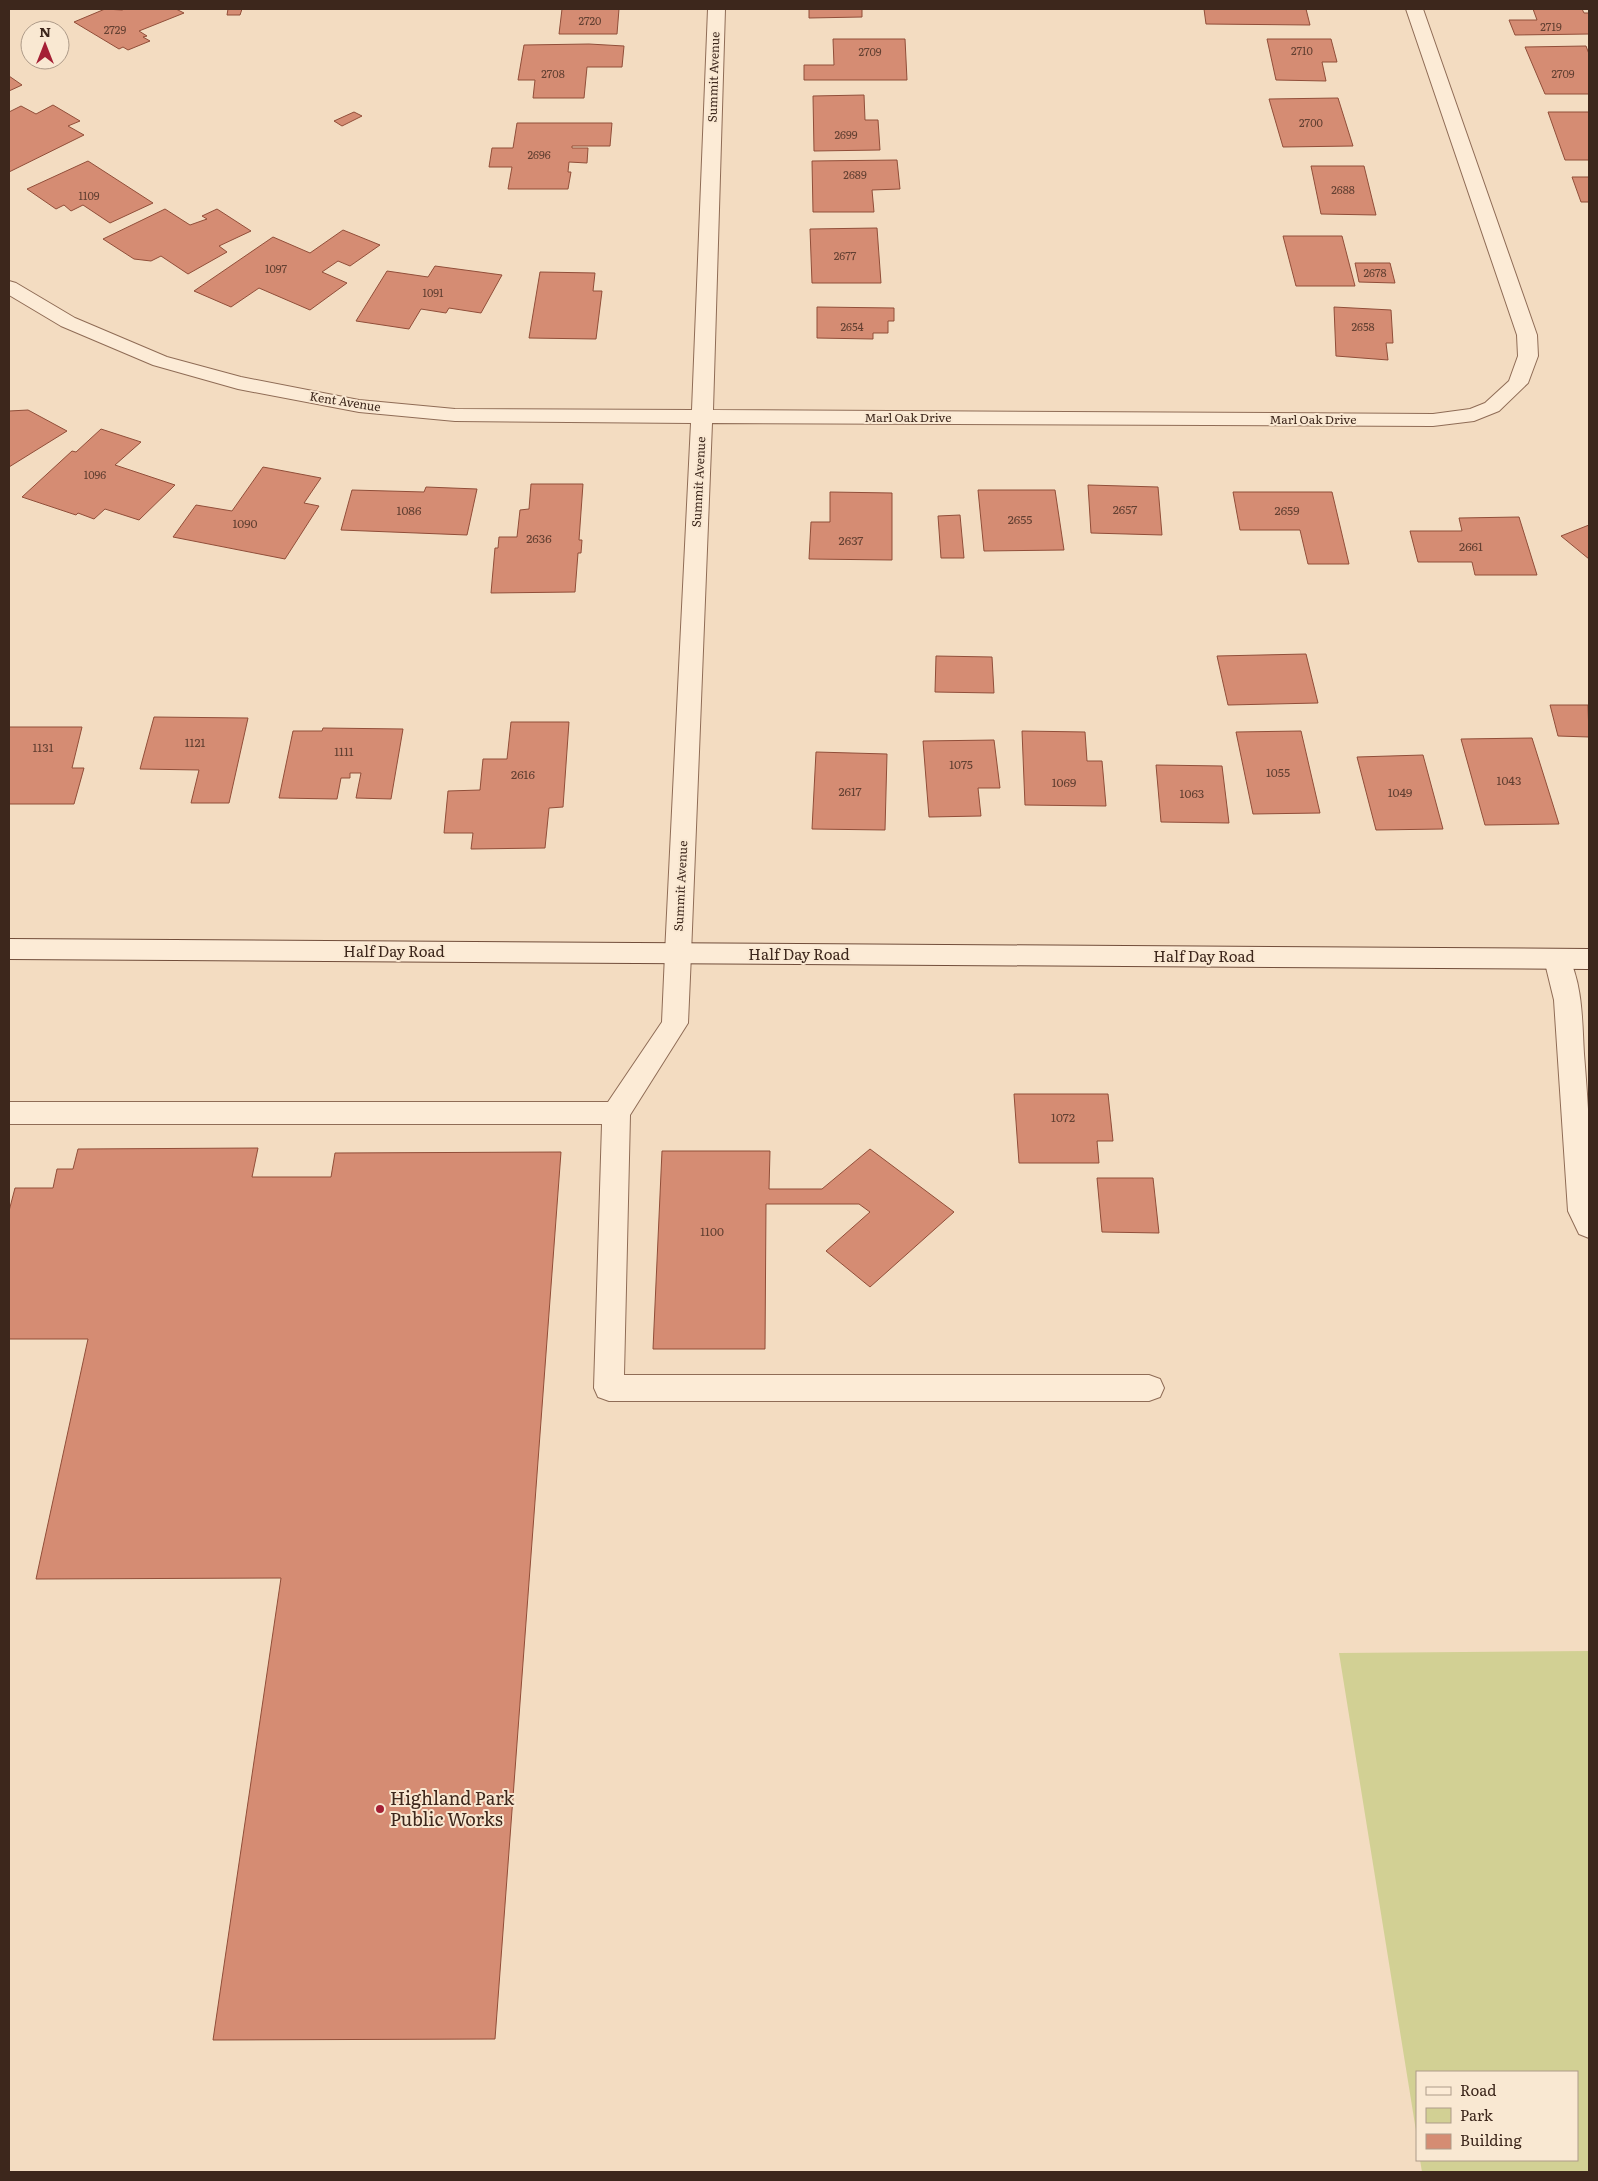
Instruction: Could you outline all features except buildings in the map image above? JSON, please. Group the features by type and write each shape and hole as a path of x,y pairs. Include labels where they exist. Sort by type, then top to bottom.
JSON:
{"street":[{"name":"Summit Avenue","path":"616,1113 675,1024 702,417 716,9"},
{"name":"Marl Oak Drive","path":"702,417 1433,420 1474,414 1492,407 1518,382 1528,356 1527,335 1414,9"},
{"name":"Kent Avenue","path":"9,287 68,322 160,361 266,389 359,406 456,415 702,417"},
{"name":"Half Day Road","path":"9,949 1589,959"},
{"path":"1557,959 1567,1000 1582,1211 1589,1226"},
{"path":"9,1113 616,1113 609,1388 1149,1388"}],"green space":[{"path":"1589,1651 1589,2172 1422,2172 1420,2161 1578,2161 1578,2071 1416,2071 1416,2131 1339,1653"}],"place":[{"name":"Highland Park Public Works","path":"380,1809"}]}
